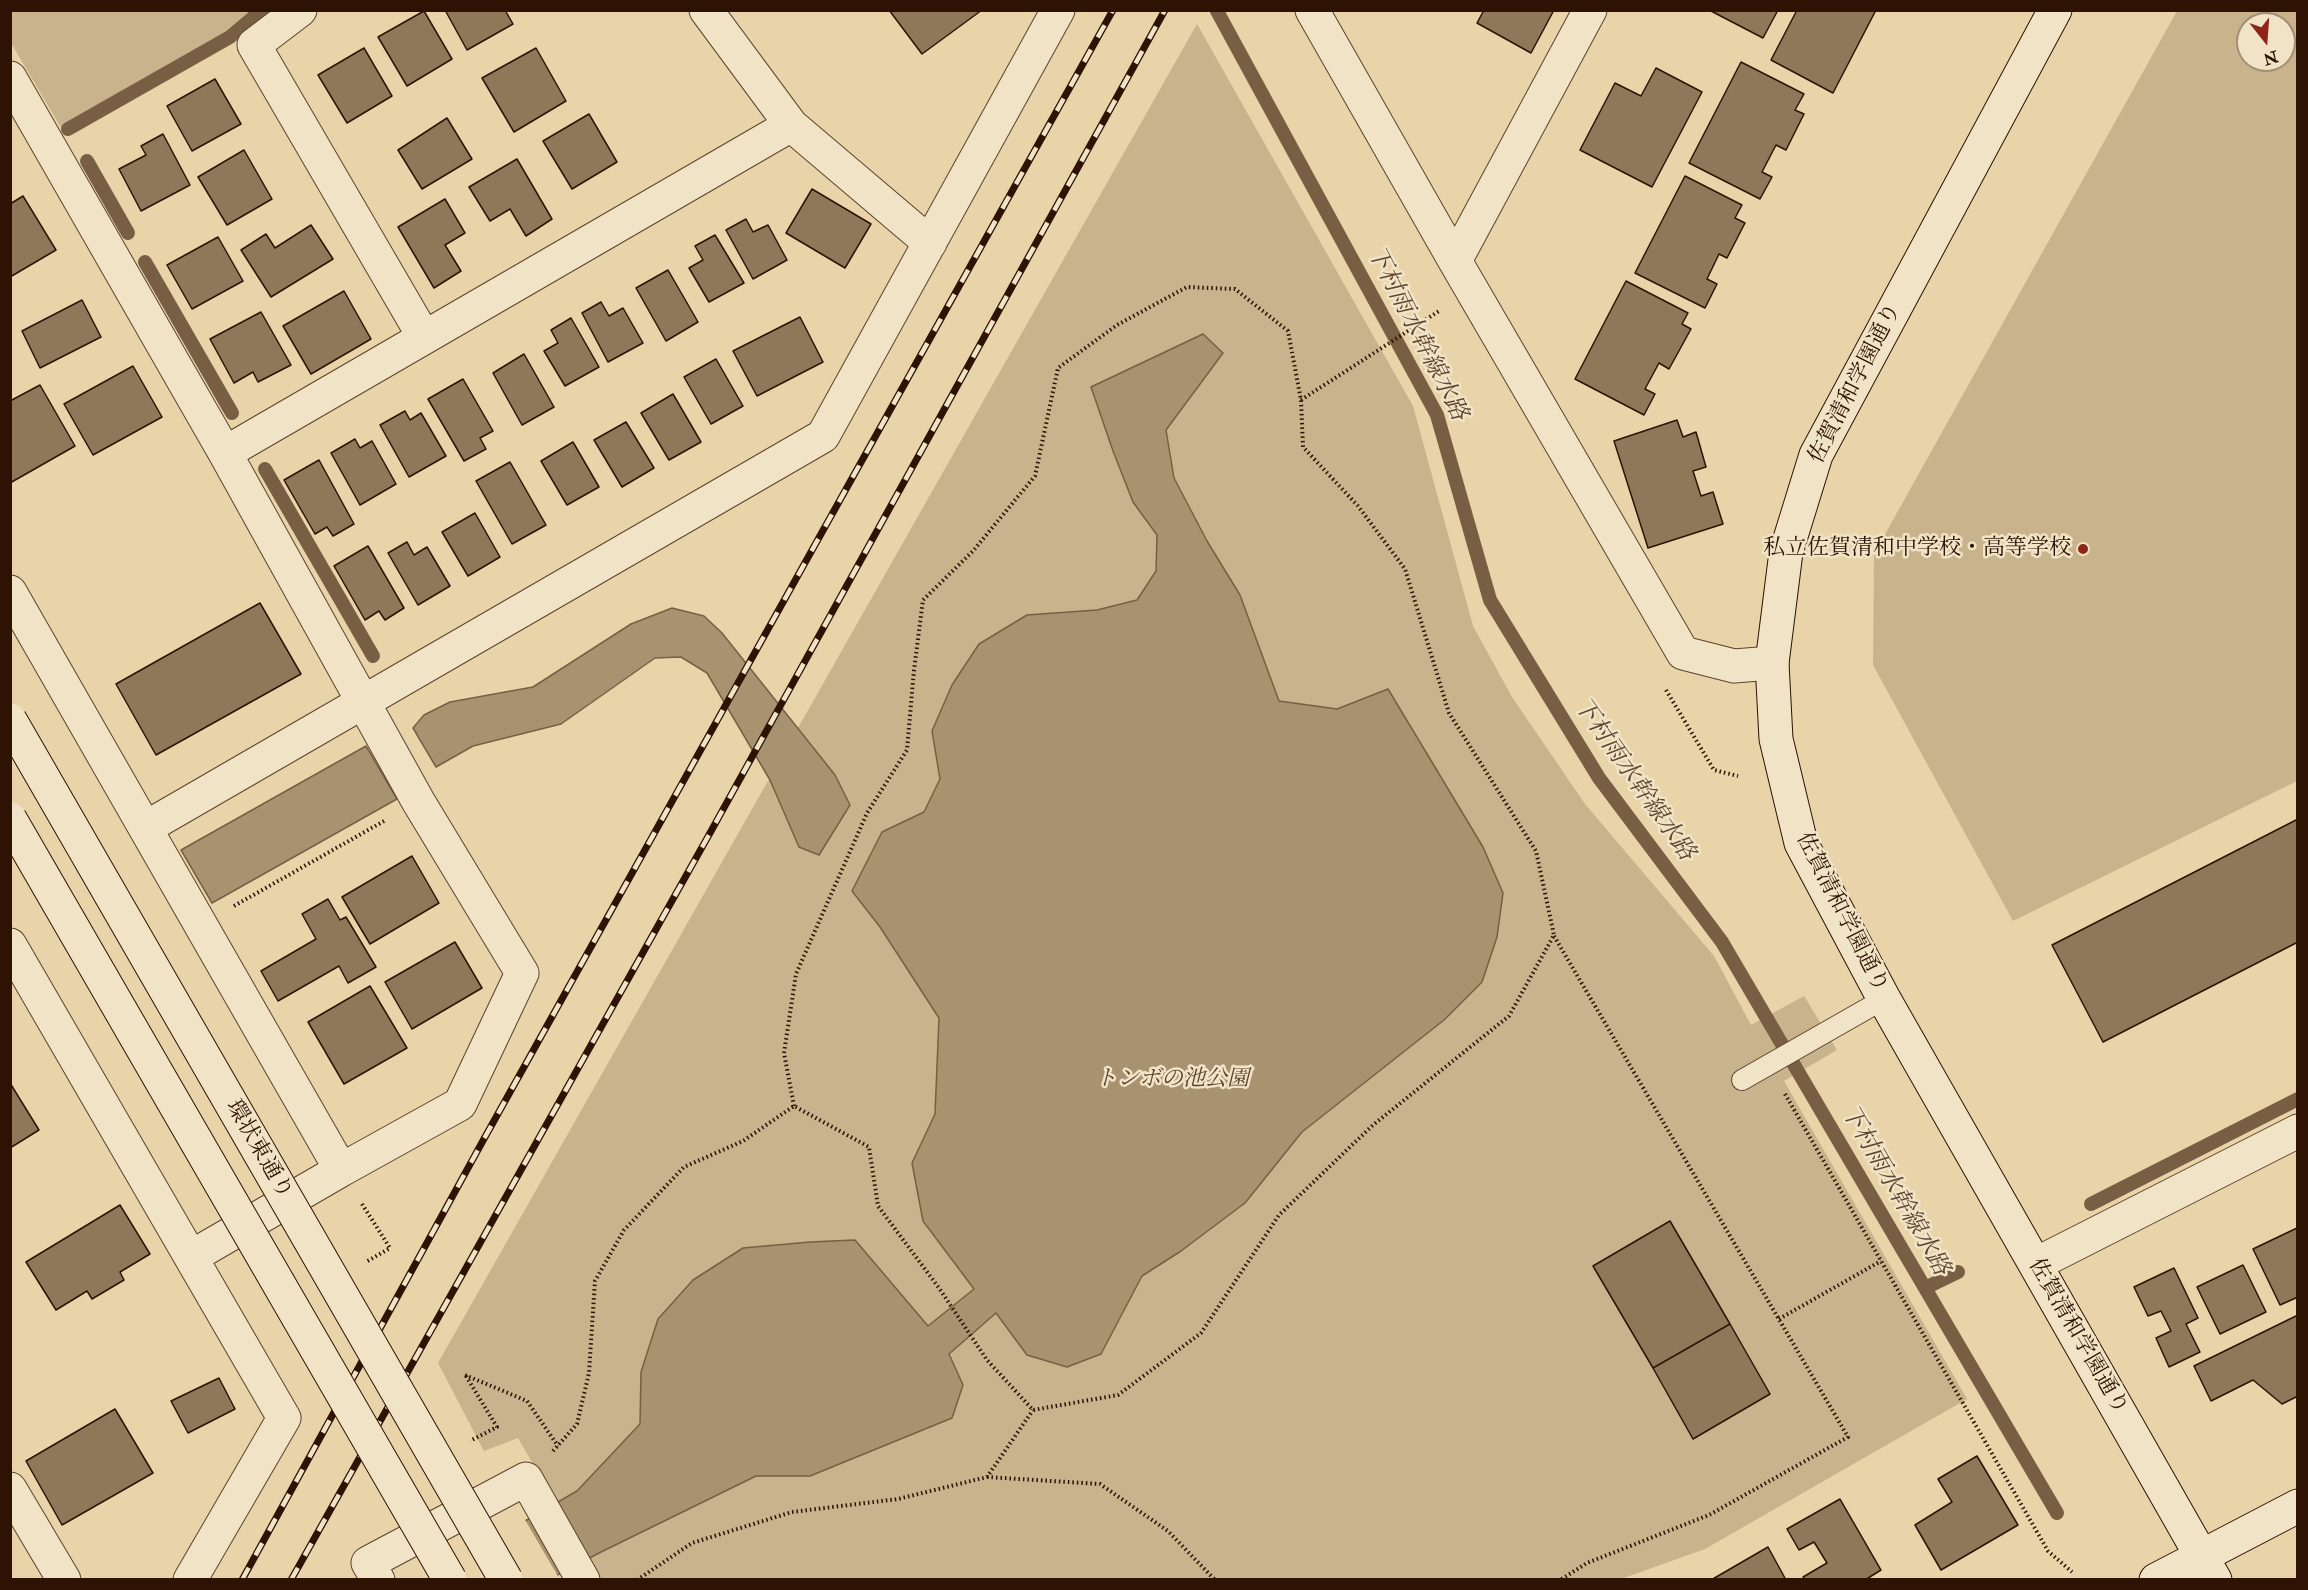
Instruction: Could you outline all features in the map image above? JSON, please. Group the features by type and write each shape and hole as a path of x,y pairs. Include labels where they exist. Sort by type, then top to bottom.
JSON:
{"street":[{"path":"300,10 254,45 424,338"},
{"path":"706,10 791,125 930,243"},
{"path":"147,827 823,436 1058,10"},
{"path":"1312,10 1683,652 1734,666 1772,663"},
{"path":"1455,261 1590,10"},
{"name":"佐賀清和学園通り","path":"2055,10 1816,455 1786,552 1772,663 1776,739 1801,843 1884,999 2209,1568"},
{"path":"10,78 225,453 418,801 522,973 460,1104 191,1257"},
{"path":"225,453 791,125"},
{"path":"10,592 147,827 341,1170"},
{"name":"環状東通り","path":"10,720 506,1580"},
{"path":"10,819 450,1580"},
{"path":"10,945 284,1418 190,1580"},
{"path":"2036,1264 2298,1131"},
{"path":"10,1489 64,1580"},
{"path":"378,1580 368,1563 534,1492 582,1578"},
{"path":"2156,1580 2209,1568 2298,1506"}],"lane":[{"path":"1742,1080 1884,999"}],"path":[{"path":"794,1106 784,1053 796,974 867,813 907,750 923,600 973,551 1035,476 1058,369 1118,325 1187,287 1235,289 1288,331 1300,400 1303,447 1358,506 1405,569 1449,713 1536,851 1554,935 1848,1437 1709,1515 1587,1563 1560,1580"},
{"path":"1300,400 1362,363 1442,309"},
{"path":"987,1478 1034,1410 1118,1395 1201,1333 1280,1215 1373,1125 1509,1016 1554,935"},
{"path":"1773,1062 1783,1090 2048,1551 2072,1572"},
{"path":"794,1106 869,1147 878,1206 939,1288 987,1360 1034,1410"},
{"path":"534,1492 558,1446 577,1424 589,1373 595,1281 624,1230 684,1167 743,1141 794,1106"},
{"path":"341,1170 390,1248 360,1265"},
{"path":"1779,1319 1881,1261"},
{"path":"464,1444 497,1427 465,1375 527,1401 558,1446"},
{"path":"637,1580 692,1543 792,1512 898,1499 987,1478 1100,1484 1168,1531 1215,1580"}],"green space":[{"path":"10,11 262,11 230,37 63,131 11,43"},
{"name":"私立佐賀清和中学校・高等学校","path":"2177,11 2297,11 2297,781 2013,921 1873,665 1874,554"},
{"name":"トンボの池公園","path":"1197,24 1413,406 1473,626 1512,697 1585,804 1714,956 1751,1025 1804,996 1837,1050 1784,1081 1967,1399 1705,1549 1621,1579 600,1580 518,1438 484,1451 438,1363"}],"shaded area":[{"path":"1203,334 1223,353 1166,430 1174,478 1207,541 1240,595 1279,701 1337,709 1388,689 1483,847 1503,893 1497,937 1482,982 1444,1020 1302,1132 1245,1203 1181,1251 1142,1276 1101,1354 1067,1367 1027,1355 996,1313 949,1354 963,1385 952,1418 810,1476 756,1476 550,1579 423,1580 577,1491 640,1424 641,1372 658,1319 693,1280 743,1248 855,1240 928,1326 974,1289 923,1221 912,1163 935,1114 939,1018 880,927 852,891 882,832 924,812 940,779 932,731 952,685 979,644 1027,615 1097,610 1137,600 1156,571 1157,535 1133,502 1091,387"},
{"path":"672,608 704,616 722,633 835,775 850,805 819,855 799,847 770,780 707,673 681,657 655,658 561,724 473,746 436,767 413,728 424,715 450,702 533,687 631,624"},
{"path":"366,746 397,799 212,903 181,850"}],"pier":[{"path":"524,1518 559,1578 420,1580 421,1577"}],"building":[{"path":"445,10 505,10 513,24 467,50"},
{"path":"889,10 982,10 922,54"},
{"path":"1484,10 1554,10 1531,53 1477,23"},
{"path":"1709,10 1778,10 1763,38"},
{"path":"1797,10 1876,10 1833,93 1771,60"},
{"path":"424,11 452,59 407,86 378,37"},
{"path":"364,48 392,96 347,123 318,75"},
{"path":"536,48 566,101 514,132 482,78"},
{"path":"1741,62 1804,94 1795,110 1804,114 1786,150 1776,145 1762,172 1772,177 1760,199 1689,163"},
{"path":"1656,68 1702,92 1652,187 1580,150 1615,83 1641,96"},
{"path":"215,79 241,124 192,151 167,106"},
{"path":"589,114 617,162 572,189 543,141"},
{"path":"447,118 472,159 422,189 398,150"},
{"path":"163,134 190,185 141,211 119,169 146,155 141,146"},
{"path":"244,150 272,199 227,225 198,177"},
{"path":"517,159 552,219 526,236 510,209 490,221 469,187"},
{"path":"1685,176 1742,205 1735,218 1745,223 1727,258 1719,254 1707,279 1717,284 1705,308 1635,273"},
{"path":"812,189 871,224 845,268 786,233"},
{"path":"23,196 56,250 10,277 10,204"},
{"path":"445,199 465,233 445,245 461,271 434,288 398,227"},
{"path":"746,219 753,232 768,225 787,260 753,279 726,230"},
{"path":"311,225 333,259 271,297 241,250 266,234 275,248"},
{"path":"715,235 744,283 709,302 689,268 703,260 695,246"},
{"path":"218,237 243,281 192,309 167,265"},
{"path":"668,270 698,322 666,341 636,288"},
{"path":"1626,281 1688,313 1682,324 1691,329 1669,369 1659,363 1645,389 1655,394 1644,415 1575,379"},
{"path":"344,291 371,339 311,374 283,326"},
{"path":"82,300 101,337 40,368 22,331"},
{"path":"601,302 609,316 623,308 643,343 608,362 582,313"},
{"path":"261,312 291,365 258,382 253,372 234,383 210,339"},
{"path":"800,317 823,362 757,396 733,351"},
{"path":"571,318 599,367 565,386 544,351 558,343 551,330"},
{"path":"524,354 554,407 522,425 493,373"},
{"path":"716,359 743,406 711,424 684,377"},
{"path":"133,366 162,417 93,455 64,404"},
{"path":"463,379 493,431 480,438 486,449 464,461 428,399"},
{"path":"40,385 75,446 10,483 10,401"},
{"path":"673,394 701,442 669,460 641,413"},
{"path":"405,411 410,420 421,413 446,456 409,477 380,425"},
{"path":"1677,420 1683,437 1696,432 1706,467 1693,471 1701,496 1713,492 1723,524 1648,548 1614,441"},
{"path":"626,422 654,468 622,487 594,440"},
{"path":"355,439 360,448 372,441 396,484 360,505 331,453"},
{"path":"573,442 599,487 567,505 541,461"},
{"path":"319,460 354,524 333,536 327,527 315,534 284,480"},
{"path":"510,462 546,525 512,544 476,481"},
{"path":"475,513 500,557 468,576 442,532"},
{"path":"407,542 414,555 427,547 450,586 418,605 388,553"},
{"path":"368,546 404,608 385,620 379,611 365,620 334,566"},
{"path":"260,603 301,674 156,755 116,684"},
{"path":"2298,819 2298,942 2103,1042 2052,945"},
{"path":"412,856 439,903 370,944 342,897"},
{"path":"328,899 340,920 346,917 376,967 348,983 339,966 278,1001 261,971 316,939 302,914"},
{"path":"455,942 482,988 412,1029 385,982"},
{"path":"370,986 407,1048 344,1084 308,1022"},
{"path":"10,1083 39,1130 10,1148"},
{"path":"120,1205 150,1254 120,1272 124,1280 92,1299 87,1291 56,1310 26,1262"},
{"path":"1670,1221 1730,1324 1653,1368 1593,1266"},
{"path":"2297,1228 2298,1297 2280,1305 2253,1249"},
{"path":"2243,1265 2266,1312 2220,1334 2197,1287"},
{"path":"2174,1268 2198,1318 2186,1324 2200,1352 2169,1367 2156,1338 2171,1331 2161,1311 2148,1316 2134,1287"},
{"path":"2298,1315 2298,1396 2282,1404 2253,1380 2211,1401 2194,1366"},
{"path":"1730,1324 1770,1394 1693,1439 1653,1368"},
{"path":"219,1378 235,1409 188,1433 171,1401"},
{"path":"115,1409 153,1473 62,1525 26,1461"},
{"path":"1977,1456 2018,1525 1941,1570 1915,1525 1952,1502 1938,1479"},
{"path":"1840,1499 1881,1570 1865,1580 1805,1580 1803,1577 1827,1563 1814,1542 1799,1550 1787,1529"},
{"path":"1768,1547 1786,1580 1711,1580"}],"waterway":[{"path":"68,129 230,37 262,10"},
{"name":"下村雨水幹線水路","path":"1217,11 1437,415 1490,600 1599,778 1722,942 2057,1513"},
{"path":"87,161 128,233"},
{"path":"145,262 232,413"},
{"path":"265,469 373,656"},
{"path":"2091,1204 2298,1099"},
{"path":"1925,1288 1958,1272"}],"railway":[{"path":"242,1580 485,1137 1113,10"},
{"path":"291,1580 710,833 1165,10"}],"place":[{"name":"私立佐賀清和中学校・高等学校","path":"2083,549"}]}
